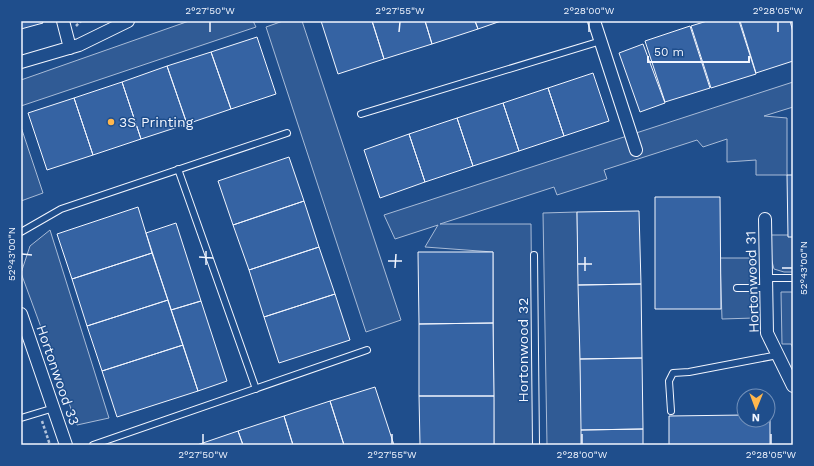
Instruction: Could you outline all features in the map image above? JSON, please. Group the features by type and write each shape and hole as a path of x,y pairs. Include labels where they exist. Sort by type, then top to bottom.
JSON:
{"street":[{"path":"63,21 70,48"},
{"path":"21,62 70,48 128,21"},
{"path":"594,21 636,150"},
{"name":"Hortonwood 31","path":"765,219 767,333 792,378"},
{"name":"Hortonwood 33","path":"21,314 66,445"}],"lane":[{"path":"361,114 600,40"},
{"path":"21,232 61,209 287,133"},
{"path":"178,169 256,389"},
{"name":"Hortonwood 32","path":"534,255 536,445"},
{"path":"737,288 793,278"},
{"path":"93,445 366,350"},
{"path":"671,411 669,381 673,373 689,372 778,355"},
{"path":"21,418 54,408"}],"shaded area":[{"path":"189,21 253,21 256,27 21,106 21,80"},
{"path":"283,21 302,21 401,320 366,332 266,27"},
{"path":"793,82 793,107 764,116 787,118 787,175 756,175 756,160 727,162 727,139 703,147 697,140 604,170 607,179 557,195 554,187 440,224 531,224 533,445 494,445 493,252 425,247 438,225 395,239 384,215"},
{"path":"21,127 43,193 21,201"},
{"path":"577,212 582,445 547,445 543,213"},
{"path":"50,230 109,418 77,425 21,273 30,246"},
{"path":"765,235 793,235 793,272 784,272 774,269"},
{"path":"720,258 752,258 754,318 722,319"},
{"path":"781,292 793,292 793,348 791,344 782,344"}],"building":[{"path":"21,21 42,21 43,23 21,29"},
{"path":"321,21 372,21 384,59 338,74"},
{"path":"372,21 425,21 432,44 384,59"},
{"path":"425,21 475,21 478,29 432,44"},
{"path":"475,21 501,21 478,29"},
{"path":"707,21 739,21 756,74 711,88 691,26"},
{"path":"740,21 790,21 793,32 793,61 756,73"},
{"path":"690,26 710,88 665,102 645,41"},
{"path":"257,37 276,94 231,109 211,52"},
{"path":"643,44 665,103 640,112 619,53"},
{"path":"211,52 231,109 187,124 167,66"},
{"path":"167,66 187,124 141,139 122,82"},
{"path":"593,73 609,121 564,136 548,88"},
{"path":"122,82 141,139 93,155 74,98"},
{"path":"548,88 564,136 519,151 503,103"},
{"path":"74,98 93,155 47,170 28,113"},
{"path":"503,103 519,151 473,166 457,118"},
{"path":"457,118 473,166 425,182 409,134"},
{"path":"409,134 425,182 380,198 364,150"},
{"path":"289,157 304,201 233,225 218,181"},
{"path":"787,175 793,175 793,237 788,237"},
{"path":"655,197 720,197 721,309 655,309"},
{"path":"304,201 319,247 249,270 233,225"},
{"path":"138,207 152,253 72,279 57,234"},
{"path":"639,211 641,284 578,285 577,212"},
{"path":"176,223 201,301 171,310 146,233"},
{"path":"319,247 335,294 264,317 249,270"},
{"path":"418,252 493,252 493,323 419,324"},
{"path":"152,253 168,300 87,326 72,279"},
{"path":"641,284 642,358 580,359 578,285"},
{"path":"335,294 350,340 279,363 264,317"},
{"path":"168,300 183,345 102,371 87,326"},
{"path":"201,301 227,381 198,391 171,310"},
{"path":"493,323 494,396 419,396 419,324"},
{"path":"183,345 198,391 117,417 102,371"},
{"path":"642,358 643,429 581,430 580,359"},
{"path":"375,387 394,445 344,445 330,401"},
{"path":"419,396 494,396 494,445 420,445"},
{"path":"330,401 344,445 293,445 284,416"},
{"path":"736,415 736,428 770,428 770,445 669,445 669,416"},
{"path":"284,416 293,445 243,445 238,431"},
{"path":"643,429 643,445 581,445 581,430"},
{"path":"238,431 243,445 197,445"}],"place":[{"name":"3S Printing","path":"111,122"}]}
